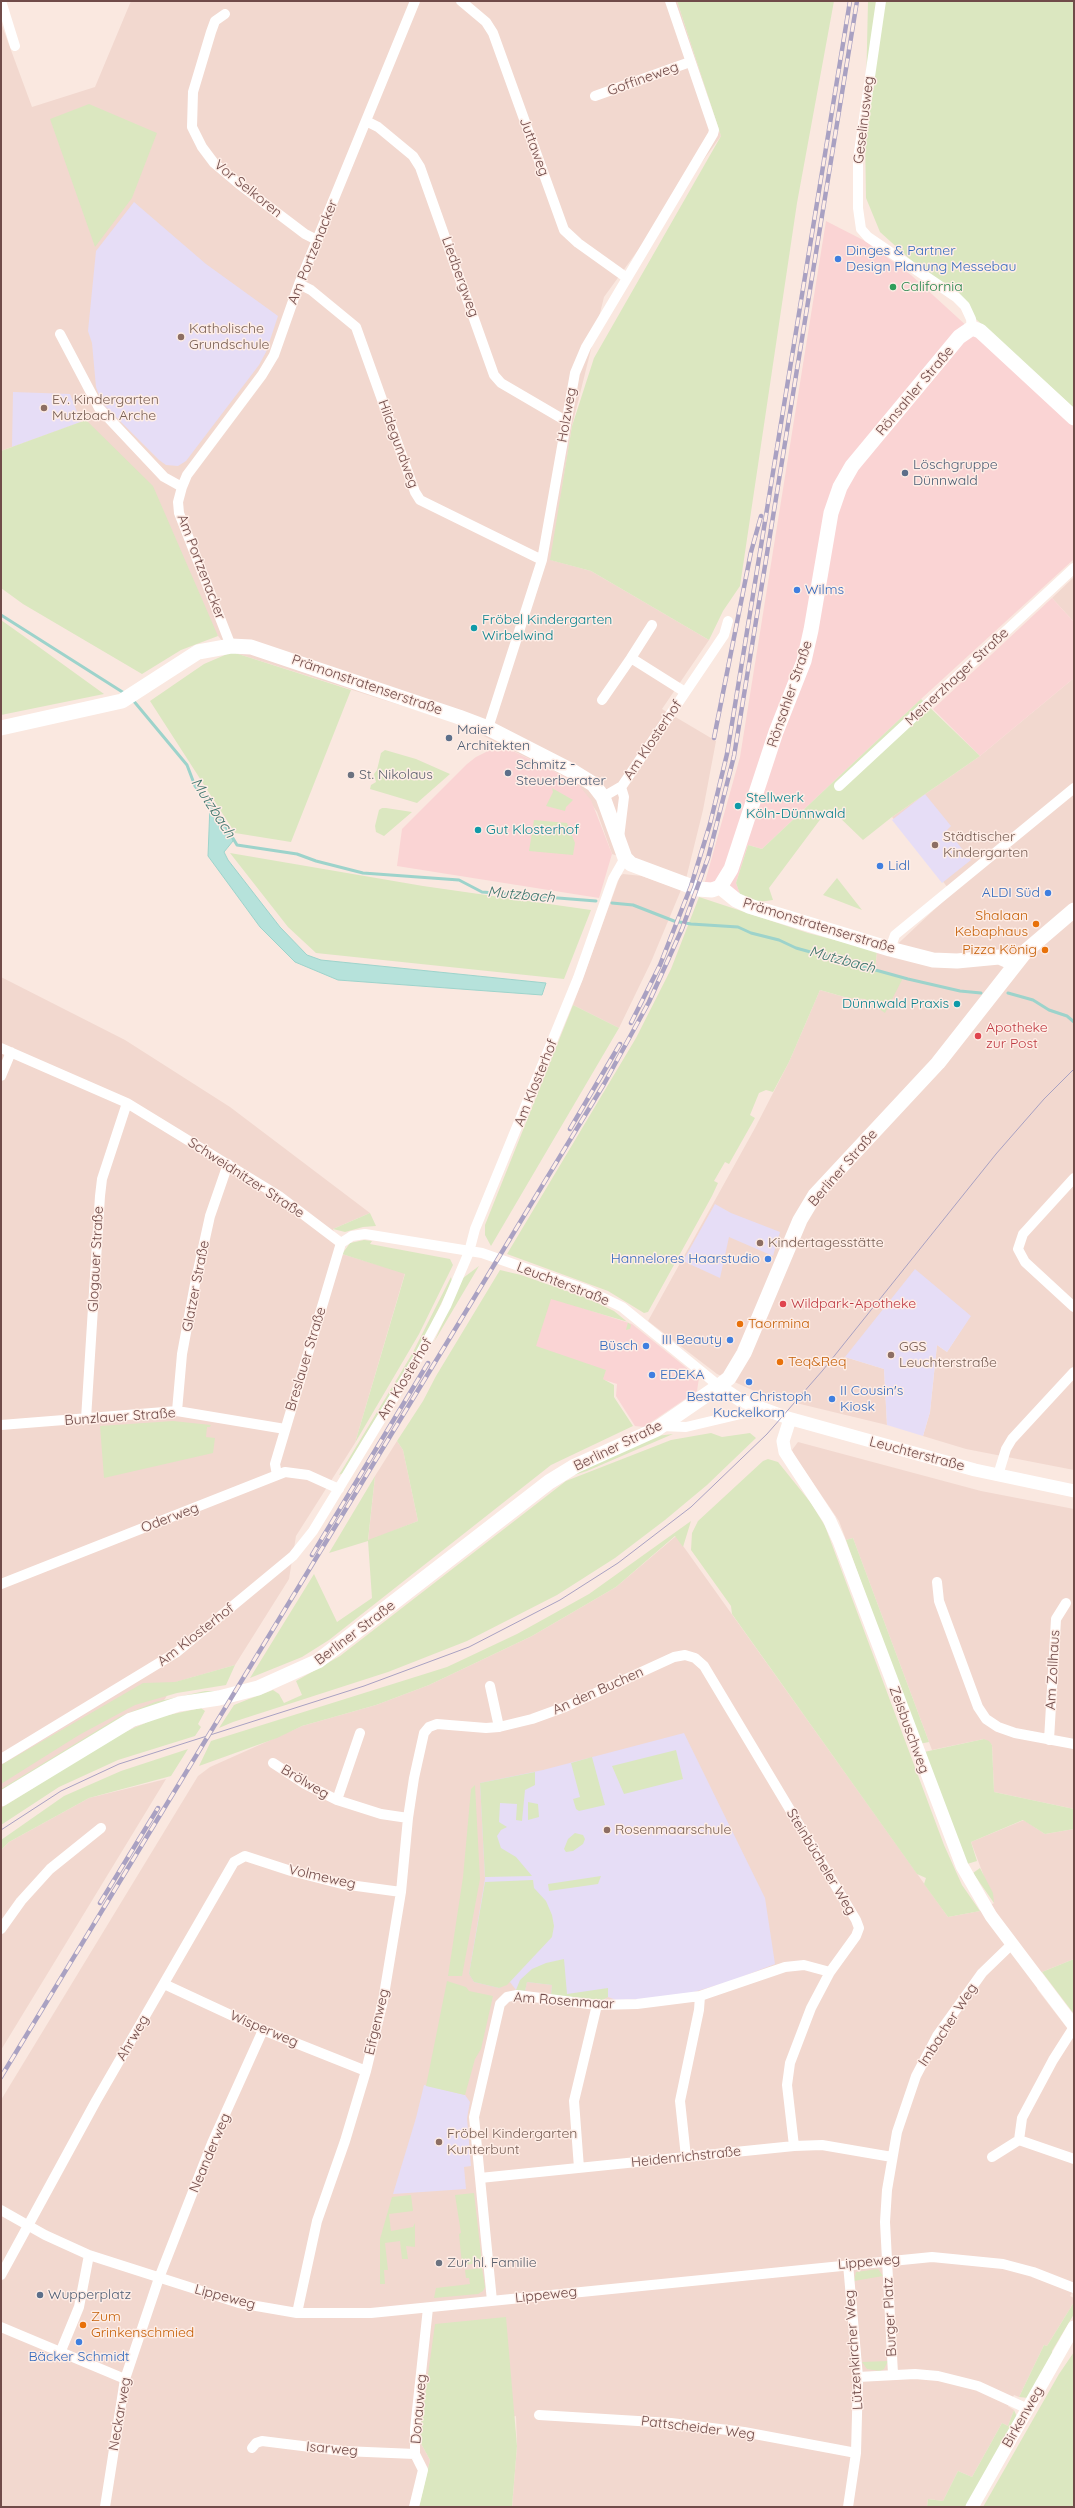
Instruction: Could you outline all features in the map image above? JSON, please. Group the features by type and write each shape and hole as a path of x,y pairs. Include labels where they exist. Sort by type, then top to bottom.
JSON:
{"main road":[{"path":"972,328 980,331 1074,418"},
{"name":"Rönsahler Straße","path":"720,887 731,869 776,732 804,661 811,630 831,513 840,487 852,466 959,337 972,328"},
{"name":"Prämonstratenserstraße","path":"1,728 125,699 143,689 183,660 198,652 231,646 263,650 488,728 582,776 592,784 603,797 625,858"},
{"path":"625,858 631,864 698,889 712,890 720,887"},
{"name":"Prämonstratenserstraße","path":"720,887 736,900 749,906 890,949 933,960 958,961 999,957 1015,964"},
{"name":"Berliner Straße","path":"1,1799 131,1720 179,1704 219,1698 258,1688 318,1661 549,1482 575,1466 661,1426 729,1378 744,1353 800,1220 815,1195 938,1063 1015,964 1049,929 1074,910"}],"street":[{"path":"2,1 15,46"},
{"name":"Am Portzenacker","path":"231,646 192,552 179,513 178,502 182,487 187,475 269,365 299,284 415,1"},
{"name":"Juttaweg","path":"461,1 486,22 493,33 564,230 578,243 627,278"},
{"name":"Goffineweg","path":"670,1 714,130"},
{"name":"Geselinusweg","path":"881,1 858,158 859,215 861,229 868,237 956,297 965,306 972,319 972,328"},
{"name":"Vor Selkoren","path":"224,14 216,21 211,32 193,92 192,126 202,147 214,163 305,234 317,240"},
{"name":"Goffineweg","path":"595,96 690,62"},
{"name":"Liedbergweg","path":"366,121 378,127 413,156 420,167 494,375 501,383 566,422"},
{"name":"Holzweg","path":"488,728 542,560 575,373 586,347 714,130"},
{"name":"Hildegundweg","path":"299,284 311,290 356,327 415,492 420,500 542,560"},
{"path":"60,334 99,408 164,477 182,487"},
{"name":"Meinerzhager Straße","path":"839,786 1074,568"},
{"name":"Am Klosterhof","path":"603,797 621,787 724,635 728,621"},
{"path":"602,700 652,625"},
{"name":"Am Klosterhof","path":"631,658 685,692"},
{"name":"Am Klosterhof","path":"619,842 624,797 621,787"},
{"path":"890,949 895,935 1074,788"},
{"name":"Am Klosterhof","path":"1,1759 164,1662 183,1648 302,1546 339,1489 421,1352 446,1306 469,1252 475,1229 581,972 612,879 625,858"},
{"name":"Schweidnitzer Straße","path":"1,1048 128,1103 279,1196 341,1243"},
{"path":"1,1076 11,1052"},
{"name":"Glogauer Straße","path":"86,1419 102,1179 128,1103"},
{"name":"Glatzer Straße","path":"177,1412 182,1354 197,1276 210,1216 228,1164"},
{"path":"1074,1178 1023,1234 1018,1249 1026,1262 1074,1307"},
{"path":"341,1243 352,1236 365,1234 469,1252"},
{"name":"Breslauer Straße","path":"277,1475 275,1464 341,1243"},
{"name":"Leuchterstraße","path":"469,1252 482,1253 586,1290 622,1307 719,1386 740,1400 762,1409 790,1419 998,1475 1074,1491"},
{"path":"998,1475 1006,1449 1012,1439 1074,1372"},
{"path":"661,1426 686,1427 762,1409"},
{"name":"Bunzlauer Straße","path":"1,1426 177,1412 285,1429"},
{"name":"Zeisbuschweg","path":"790,1419 783,1441 785,1452 829,1519 839,1541 962,1866 980,1900 1074,2026"},
{"name":"Oderweg","path":"2,1581 285,1472 301,1473 320,1478 339,1489"},
{"path":"937,1582 939,1601 978,1707 986,1719 998,1727 1049,1740 1074,1744"},
{"name":"Am Zollhaus","path":"1049,1740 1056,1619 1066,1603"},
{"name":"An den Buchen","path":"429,1727 437,1724 486,1728 499,1727 532,1719 564,1707 674,1657 685,1655 695,1658"},
{"name":"Steinbücheler Weg","path":"695,1658 704,1666 856,1920 858,1928 856,1936 830,1972 811,2008 790,2063 787,2085 794,2146"},
{"path":"490,1686 499,1727"},
{"name":"Eifgenweg","path":"297,2313 317,2221 366,2071 390,1967 401,1892 408,1818 420,1748 424,1733 429,1727"},
{"name":"Brölweg","path":"337,1800 360,1733"},
{"name":"Brölweg","path":"274,1763 305,1784 337,1800 381,1814 408,1818"},
{"path":"1,1929 21,1901 50,1869 101,1828"},
{"name":"Volmeweg","path":"245,1856 291,1871 342,1884 401,1892"},
{"name":"Ahrweg","path":"28,2226 234,1862 245,1856"},
{"name":"Imbacher Weg","path":"886,2260 885,2222 892,2157 905,2105 927,2053 982,1973 1012,1944"},
{"name":"Am Rosenmaar","path":"492,2301 474,2117 500,2004 507,1997 517,1995 597,2005 637,2004 700,1996 786,1967 804,1965 830,1972"},
{"name":"Wisperweg","path":"164,1984 263,2030 366,2071"},
{"path":"686,2157 680,2101 699,2010 700,1996"},
{"path":"579,2168 574,2101 597,2005"},
{"path":"1019,2140 1022,2118 1053,2060 1074,2026"},
{"name":"Neanderweg","path":"159,2278 212,2143 263,2030"},
{"path":"992,2157 1019,2140"},
{"path":"1019,2140 1074,2159"},
{"name":"Heidenrichstraße","path":"480,2178 794,2146 822,2145 892,2157"},
{"name":"Lippeweg","path":"1,2210 28,2226 89,2255 239,2303 297,2313 371,2313 428,2308 886,2260 932,2257 977,2260 1033,2272 1074,2288"},
{"path":"1,2275 28,2226"},
{"path":"60,2353 84,2292 86,2263 89,2255"},
{"name":"Burger Platz","path":"886,2260 893,2374"},
{"name":"Lützenkircher Weg","path":"848,2264 858,2377 856,2453 848,2507"},
{"name":"Neckarweg","path":"105,2507 125,2379 159,2278"},
{"name":"Donauweg","path":"414,2507 423,2470 415,2454 414,2429 428,2308"},
{"path":"1,2328 125,2379"},
{"name":"Birkenweg","path":"972,2507 1074,2328"},
{"path":"858,2377 915,2374 961,2381 998,2394 1028,2409"},
{"name":"Pattscheider Weg","path":"539,2415 671,2423 744,2432 856,2453"},
{"name":"Isarweg","path":"252,2448 256,2443 262,2441 343,2451 415,2454"}],"shaded area":[{"path":"131,1 677,1 721,136 604,297 572,426 551,560 591,571 709,640 662,709 716,741 703,810 686,879 612,854 597,812 577,783 460,724 232,652 218,636 86,420 1,451 1,23 32,107 95,87"},
{"name":"Katholische Grundschule","path":"134,202 206,264 278,316 266,352 259,365 186,461 178,466 166,465 159,460 102,403 96,387 92,343 88,331 96,251"},
{"path":"826,221 865,241 911,275 1074,424 1074,559 921,699 762,849 748,845 736,883 740,894 705,882 740,757"},
{"name":"Ev. Kindergarten Mutzbach Arche","path":"13,392 70,394 81,422 12,447"},
{"path":"1074,577 1074,622 1052,598"},
{"path":"1052,598 1074,622 1074,678 980,756 933,709"},
{"path":"1074,678 1074,1470 966,1449 923,1436 930,1412 937,1345 947,1352 970,1316 845,1357 884,1369 887,1425 763,1395 717,1374 648,1321 755,1128 789,1062 820,990 848,998 865,999 875,971 877,951 887,954 952,893 892,817 980,756"},
{"name":"Gut Klosterhof","path":"498,746 507,748 577,783 591,800 612,854 599,898 397,866 402,829 467,764 476,757"},
{"name":"Städtischer Kindergarten","path":"925,794 951,826 947,830 971,860 942,883 892,820"},
{"path":"623,874 642,876 681,890 651,962 619,1028 573,1005 620,876"},
{"path":"1,977 125,1040 230,1107 370,1213 333,1229 342,1254 405,1273 355,1443 296,1536 289,1579 235,1665 176,1682 151,1720 118,1735 1,1808"},
{"name":"Kindertagesstätte","path":"715,1204 731,1213 780,1232 773,1256 729,1237 720,1278 683,1261"},
{"name":"GGS Leuchterstraße","path":"915,1269 971,1316 947,1352 937,1345 930,1412 923,1436 887,1425 884,1369 845,1357"},
{"path":"540,1294 632,1324 699,1378 697,1391 644,1427 635,1426 616,1396 617,1384 521,1353"},
{"path":"397,1441 403,1450 418,1521 368,1541 375,1476"},
{"path":"798,1442 981,1491 1074,1509 1074,1809 994,1792 992,1745 984,1739 932,1750 853,1538 846,1540 839,1521 794,1455 792,1450"},
{"path":"676,1536 948,1917 980,1911 994,1903 971,1842 1024,1820 1045,1834 1074,1829 1074,1959 1042,1972 1037,1989 1074,2037 1074,2289 1070,2296 1074,2298 1074,2302 1047,2346 1044,2345 1019,2397 1014,2395 1008,2406 1014,2410 1008,2426 1002,2423 972,2477 958,2471 943,2501 928,2499 927,2507 512,2507 517,2446 516,2416 419,2440 430,2460 419,2507 1,2507 1,2100 198,1776 210,1767 302,1726 376,1705 429,1685 532,1636 616,1587"},
{"name":"Rosenmaarschule","path":"684,1733 765,1898 775,1964 731,1981 687,1994 639,1999 616,2000 608,1997 603,2000 551,1995 552,1985 527,1982 525,1991 516,1990 510,1982 499,1988 474,1982 469,1974 485,1879 480,1783 543,1770"},
{"path":"166,1779 1,2050 1,1850 9,1842 89,1798"},
{"name":"Fröbel Kindergarten Kunterbunt","path":"424,2085 465,2095 470,2102 467,2118 471,2166 464,2167 466,2189 393,2194 416,2118"}],"green space":[{"path":"677,1 834,1 797,203 740,586 723,611 709,640 591,571 550,560 572,426 594,358 721,136"},
{"path":"868,1 1074,1 1074,408 880,232 866,198 865,134"},
{"path":"89,104 157,133 132,198 95,247 50,119"},
{"path":"86,420 153,486 218,636 181,650 142,674 23,604 1,588 1,451"},
{"path":"1,620 39,647 104,694 1,715"},
{"path":"232,652 351,690 291,842 235,833 150,701 204,664"},
{"path":"921,699 980,756 892,817 863,840 836,814 825,813 769,888 773,900 759,902 740,894 736,883 748,845 762,849"},
{"path":"385,750 416,759 450,774 417,803 370,789 371,785 376,782 374,774 377,770 381,753"},
{"path":"552,788 573,800 566,807 565,811 546,806 553,792"},
{"path":"382,808 412,812 384,836 376,832 375,826 379,810"},
{"path":"534,820 567,823 575,843 573,855 529,851"},
{"path":"230,853 423,886 591,910 564,979 316,953 288,927"},
{"path":"837,878 862,910 823,895"},
{"path":"699,897 808,933 877,951 875,970 903,978 885,1013 865,999 848,998 820,990 789,1062 773,1092 766,1090 759,1093 750,1115 755,1118 729,1164 725,1162 714,1181 718,1183 712,1196 648,1312 644,1313 608,1291 507,1254 636,1038 671,969"},
{"path":"573,1005 619,1028 491,1246 485,1235 485,1225"},
{"path":"370,1213 376,1226 363,1227 345,1232 333,1229"},
{"path":"364,1240 372,1241 370,1244 450,1259 453,1265 419,1334 355,1443 405,1274 342,1254 350,1243"},
{"path":"479,1266 434,1342 463,1278"},
{"path":"500,1270 521,1275 587,1298 614,1311 627,1322 551,1299 536,1346 606,1370 603,1379 614,1385 614,1397 633,1426 551,1465 329,1640 302,1657 250,1678 314,1574 337,1622 372,1598 368,1541 329,1553 375,1476 368,1540 418,1521 403,1450 397,1441 423,1401 436,1376"},
{"path":"451,1277 452,1281 425,1337 343,1473 339,1475 412,1354"},
{"path":"628,1322 631,1325 630,1329 626,1330"},
{"path":"173,1421 211,1425 210,1427 207,1427 206,1437 215,1438 213,1453 104,1478 100,1426"},
{"path":"711,1433 722,1437 750,1433 756,1438 707,1485 665,1520 615,1558 557,1595 467,1641 388,1672 233,1722 219,1728 234,1705 249,1699 273,1690 279,1694 284,1703 302,1695 296,1681 340,1656 566,1481 671,1440"},
{"path":"673,1434 587,1471 565,1478 656,1436"},
{"path":"768,1459 778,1462 811,1503 825,1526 944,1845 962,1885 980,1911 948,1917 924,1884 926,1878 917,1874 732,1614 731,1606 691,1550 692,1533 698,1521 763,1461"},
{"path":"691,1521 683,1547 675,1536 616,1587 532,1636 429,1685 376,1705 302,1726 277,1738 199,1766 211,1741 447,1667 517,1634 589,1594"},
{"path":"853,1538 929,1742 919,1744 846,1540"},
{"path":"235,1665 226,1685 177,1693 135,1705 79,1735 1,1784 1,1765 143,1683 175,1682"},
{"path":"205,1691 215,1691 216,1693 178,1699 1,1793 1,1789 119,1717 155,1702"},
{"path":"201,1708 205,1711 198,1724 201,1727 195,1736 118,1760 59,1787 1,1825 1,1808 118,1735 159,1717"},
{"path":"984,1739 989,1741 992,1745 994,1792 1074,1809 1074,1829 1045,1834 1023,1820 971,1842 977,1861 967,1864 924,1752"},
{"path":"188,1749 171,1776 89,1798 9,1842 1,1850 1,1840 64,1796 121,1771"},
{"path":"676,1750 683,1779 624,1794 612,1766"},
{"path":"592,1757 605,1805 579,1811 576,1809 573,1799 580,1797 571,1763"},
{"path":"535,1772 535,1785 525,1790 522,1821 516,1820 517,1804 500,1803 499,1822 507,1827 501,1830 497,1836 501,1848 516,1857 532,1876 485,1877 480,1783"},
{"path":"475,1785 480,1879 462,1976 448,1976 463,1877 471,1789"},
{"path":"528,1802 538,1804 539,1817 528,1820"},
{"path":"575,1833 583,1835 585,1839 583,1844 573,1851 566,1852 564,1849 568,1839"},
{"path":"980,1868 993,1893 994,1903 973,1873"},
{"path":"601,1876 598,1884 549,1891 548,1884"},
{"path":"533,1880 534,1888 546,1901 552,1915 554,1926 552,1937 507,1985 499,1988 474,1982 469,1974 485,1882"},
{"path":"564,1959 567,1994 608,1988 608,1997 603,2000 551,1995 552,1985 527,1982 525,1991 516,1990 520,1980 532,1969 546,1963"},
{"path":"1074,1959 1074,2014 1042,1972"},
{"path":"447,1981 466,1987 469,1991 493,1996 481,2049 475,2059 465,2095 426,2086"},
{"path":"474,2193 482,2263 462,2265 459,2234 461,2233 455,2195"},
{"path":"411,2195 413,2211 389,2214 391,2231 413,2227 415,2223 415,2247 406,2246 408,2259 402,2259 400,2241 385,2243 388,2270 384,2270 385,2284 380,2284 380,2239 392,2197"},
{"path":"482,2268 485,2287 483,2291 478,2294 434,2298 436,2288 470,2284 469,2278 466,2278 465,2270"},
{"path":"878,2269 883,2276 854,2281 856,2272"},
{"path":"1074,2302 1074,2314 1052,2351 1053,2356 1028,2398 1019,2397 1044,2345 1047,2346"},
{"path":"506,2317 517,2446 512,2507 419,2507 430,2460 419,2440 435,2324"},
{"path":"1074,2352 1074,2507 983,2507 1059,2374"},
{"path":"888,2361 884,2369 880,2371 867,2369 862,2362"},
{"path":"1014,2410 1017,2417 967,2507 927,2507 928,2499 943,2501 958,2471 972,2477 1002,2423 1008,2426"}],"water":[{"path":"210,805 230,832 233,841 224,852 228,860 280,927 307,955 321,960 546,983 542,995 338,980 295,962 260,927 208,856"}],"waterway":[{"name":"Mutzbach","path":"1,615 124,693"},
{"name":"Mutzbach","path":"132,699 187,765 195,786 211,806"},
{"name":"Mutzbach","path":"222,820 237,845 297,854 316,861 363,873 459,880 482,892 596,901"},
{"name":"Mutzbach","path":"612,903 633,905 674,921 691,924 738,927 751,933 779,940 796,948 908,979 960,991 981,993"},
{"name":"Mutzbach","path":"1008,993 1033,1000 1049,1010 1067,1016 1074,1022"}],"tram line":[{"path":"1,1830 61,1791 119,1764 364,1686 469,1647 560,1600 618,1563 691,1507 767,1434 823,1370 996,1154 1044,1099 1074,1069"}],"railway":[{"path":"631,1023 660,965 691,886 710,824 727,754 850,1"},
{"path":"1,2077 604,1084 649,1002 682,929 708,858 734,756 857,1"},
{"path":"714,738 751,552 761,516"},
{"path":"570,1129 620,1044"},
{"path":"312,1555 428,1363"},
{"path":"100,1903 158,1808"}],"place":[{"name":"Dinges & Partner Design Planung Messebau","path":"838,259"},
{"name":"California","path":"893,287"},
{"name":"Katholische Grundschule","path":"181,337"},
{"name":"Ev. Kindergarten Mutzbach Arche","path":"44,408"},
{"name":"Löschgruppe Dünnwald","path":"905,473"},
{"name":"Wilms","path":"797,590"},
{"name":"Fröbel Kindergarten Wirbelwind","path":"474,628"},
{"name":"Maier Architekten","path":"449,738"},
{"name":"Schmitz - Steuerberater","path":"508,773"},
{"name":"St. Nikolaus","path":"351,775"},
{"name":"Stellwerk Köln-Dünnwald","path":"738,806"},
{"name":"Gut Klosterhof","path":"478,830"},
{"name":"Städtischer Kindergarten","path":"935,845"},
{"name":"Lidl","path":"880,866"},
{"name":"ALDI Süd","path":"1048,893"},
{"name":"Shalaan Kebaphaus","path":"1036,924"},
{"name":"Pizza König","path":"1045,950"},
{"name":"Dünnwald Praxis","path":"957,1004"},
{"name":"Apotheke zur Post","path":"978,1036"},
{"name":"Kindertagesstätte","path":"760,1243"},
{"name":"Hannelores Haarstudio","path":"768,1259"},
{"name":"Wildpark-Apotheke","path":"783,1304"},
{"name":"Taormina","path":"740,1324"},
{"name":"III Beauty","path":"730,1340"},
{"name":"Büsch","path":"646,1346"},
{"name":"GGS Leuchterstraße","path":"891,1355"},
{"name":"Teq&Req","path":"780,1362"},
{"name":"EDEKA","path":"652,1375"},
{"name":"Bestatter Christoph Kuckelkorn","path":"749,1382"},
{"name":"II Cousin's Kiosk","path":"832,1399"},
{"name":"Rosenmaarschule","path":"607,1830"},
{"name":"Fröbel Kindergarten Kunterbunt","path":"439,2142"},
{"name":"Zur hl. Familie","path":"439,2263"},
{"name":"Wupperplatz","path":"40,2295"},
{"name":"Zum Grinkenschmied","path":"83,2325"},
{"name":"Bäcker Schmidt","path":"79,2342"}]}
